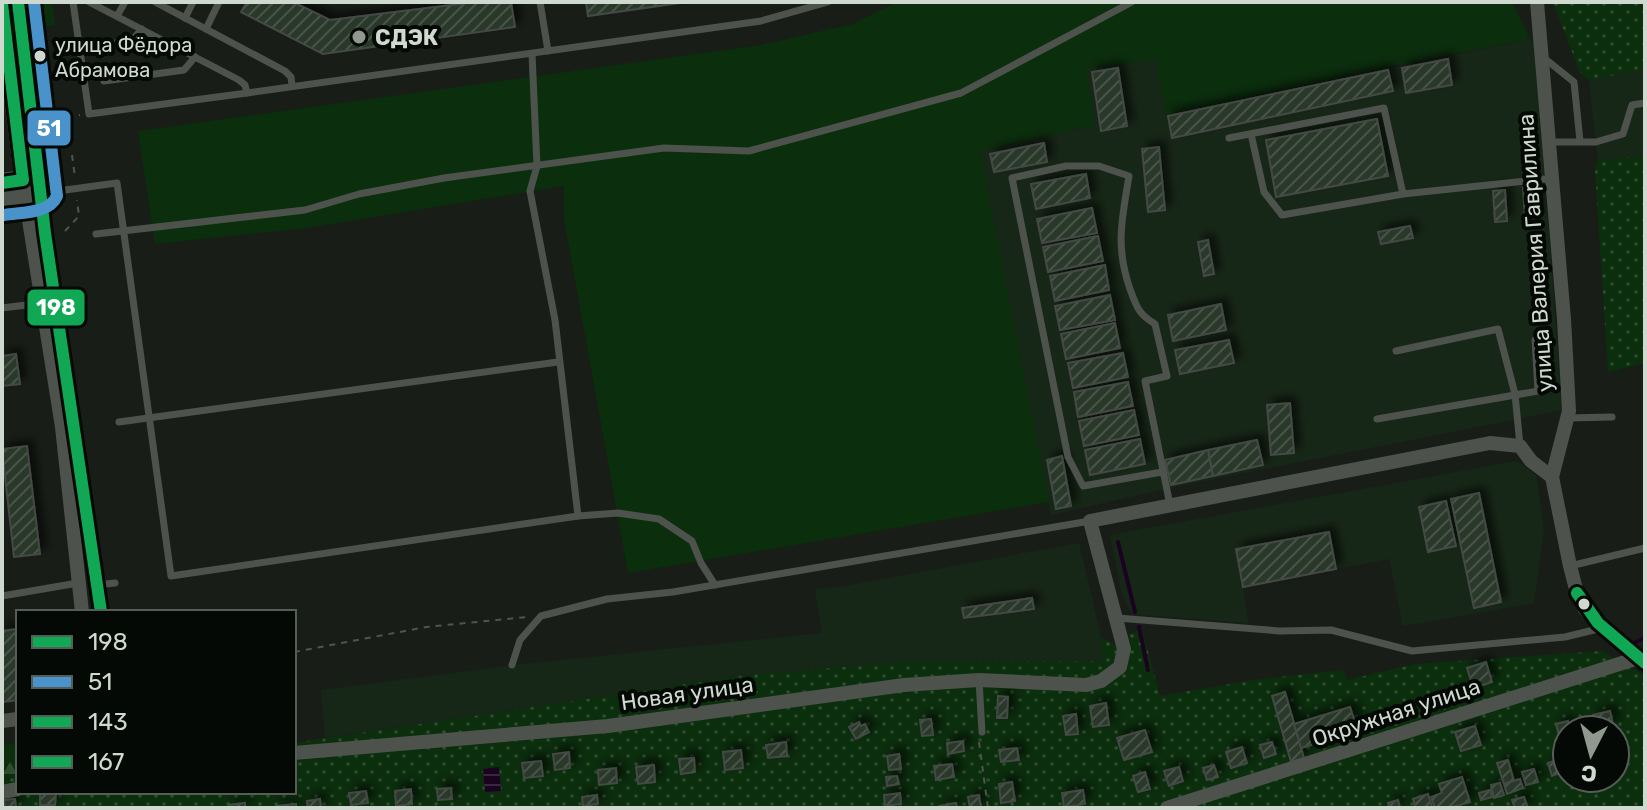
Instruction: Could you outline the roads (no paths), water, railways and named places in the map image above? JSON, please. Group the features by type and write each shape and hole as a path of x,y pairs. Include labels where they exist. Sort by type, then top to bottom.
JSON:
{"street":[{"path":"18,2 32,186"},
{"name":"улица Валерия Гаврилина","path":"1537,2 1569,411 1552,477 1577,593 1585,609 1602,628 1642,661"},
{"path":"2,8 101,610"},
{"path":"2,182 32,186"},
{"path":"2,199 32,186"},
{"path":"50,302 82,610"},
{"path":"1117,618 1090,521 1490,443 1520,446 1531,461 1552,477"},
{"name":"Новая улица","path":"296,753 608,726 904,685 979,680 1086,685 1101,681 1120,667 1124,649 1117,618"},
{"name":"Окружная улица","path":"1167,808 1642,661"}],"lane":[{"path":"73,2 89,114 761,21 828,2"},
{"path":"89,2 239,80 245,85 247,93"},
{"path":"117,16 125,2"},
{"path":"185,18 193,2"},
{"path":"206,29 219,2"},
{"path":"540,2 548,51"},
{"path":"96,234 305,210 359,194 444,178 664,148 749,151 961,93 1132,2"},
{"path":"157,3 285,71 291,77 292,85"},
{"path":"99,46 132,40 142,29"},
{"path":"532,54 537,166 530,191 555,320 578,516"},
{"path":"104,81 184,70 195,57"},
{"path":"1542,57 1574,82 1580,141"},
{"path":"1549,142 1596,142 1623,134 1632,105 1645,103"},
{"path":"1229,138 1384,108 1403,194"},
{"path":"1251,134 1264,192 1282,215 1403,194 1544,179 1551,181"},
{"path":"1162,472 1083,486 1068,457 1012,178 1066,166 1099,166 1129,176 1121,226 1121,263 1140,314 1155,324 1167,376 1145,381 1170,505"},
{"path":"32,186 90,187 117,183 171,576 578,516 618,513 659,519 692,541 715,585"},
{"path":"2,308 74,299"},
{"path":"1396,351 1498,329 1515,394 1520,446"},
{"path":"1377,419 1538,391 1535,340"},
{"path":"119,422 558,362"},
{"path":"1567,418 1612,417"},
{"path":"512,665 520,640 541,616 607,599 715,585 1090,521"},
{"path":"1570,566 1645,548"},
{"path":"2,596 78,583"},
{"path":"97,585 115,583"},
{"path":"1117,618 1280,631 1331,630 1412,651 1565,637 1602,628"},
{"path":"979,680 982,732"}],"waterway":[{"path":"1118,542 1135,612"},
{"path":"1139,627 1148,670"},
{"path":"1634,643 1645,638"}],"place":[{"name":"СДЭК","path":"359,37"},
{"name":"улица Фёдора Абрамова","path":"40,56"}]}
